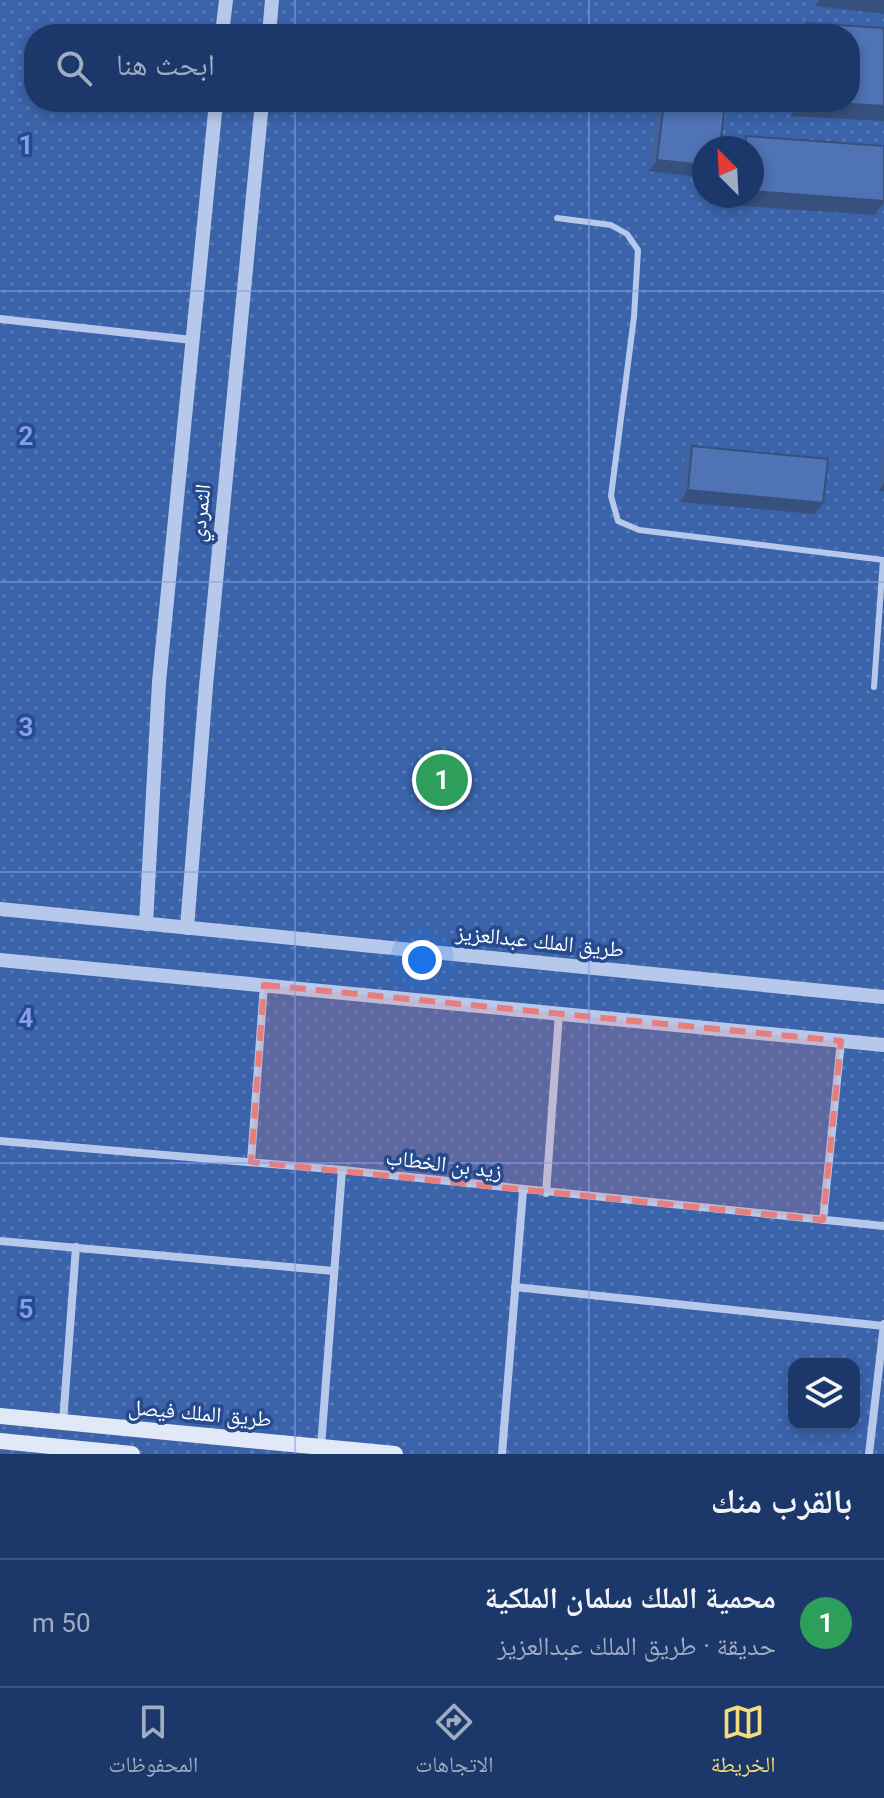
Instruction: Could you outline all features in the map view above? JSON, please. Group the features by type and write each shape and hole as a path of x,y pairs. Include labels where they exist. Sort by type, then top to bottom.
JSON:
{"main road":[{"name":"طريق الملك فيصل","path":"0,1416 395,1454"},
{"path":"0,1441 132,1454"}],"street":[{"path":"223,24 226,0"},
{"path":"270,24 272,0"},
{"name":"الثمردي","path":"146,924 159,682 215,112"},
{"name":"الثمردي","path":"187,928 207,670 261,112"},
{"path":"0,319 192,340"},
{"name":"طريق الملك عبدالعزيز","path":"0,909 884,997"},
{"path":"0,960 884,1045"},
{"path":"251,1162 264,985"},
{"path":"546,1193 559,1014"},
{"path":"823,1220 841,1041"},
{"name":"زيد بن الخطاب","path":"0,1141 342,1170 884,1226"},
{"path":"321,1447 342,1170"},
{"path":"502,1454 523,1191"},
{"path":"0,1241 334,1271"},
{"path":"63,1422 76,1247"},
{"path":"515,1287 884,1325 869,1454"}],"lane":[{"path":"557,218 611,225 627,234 638,250 629,359 611,496 618,521 639,530 883,560 874,687"}],"highlighted area":[{"path":"264,985 841,1041 823,1220 251,1162"}],"shaded area":[{"path":"0,0 884,0 884,1454 0,1454"}],"building":[{"path":"860,26 884,28 884,106 860,105"},
{"path":"663,112 724,112 721,136 692,136 692,164 657,160"},
{"path":"764,137 884,146 884,201 764,192"},
{"path":"692,446 828,459 823,503 688,490"}],"place":[{"name":"محمية الملك سلمان الملكية","path":"442,780"}]}
